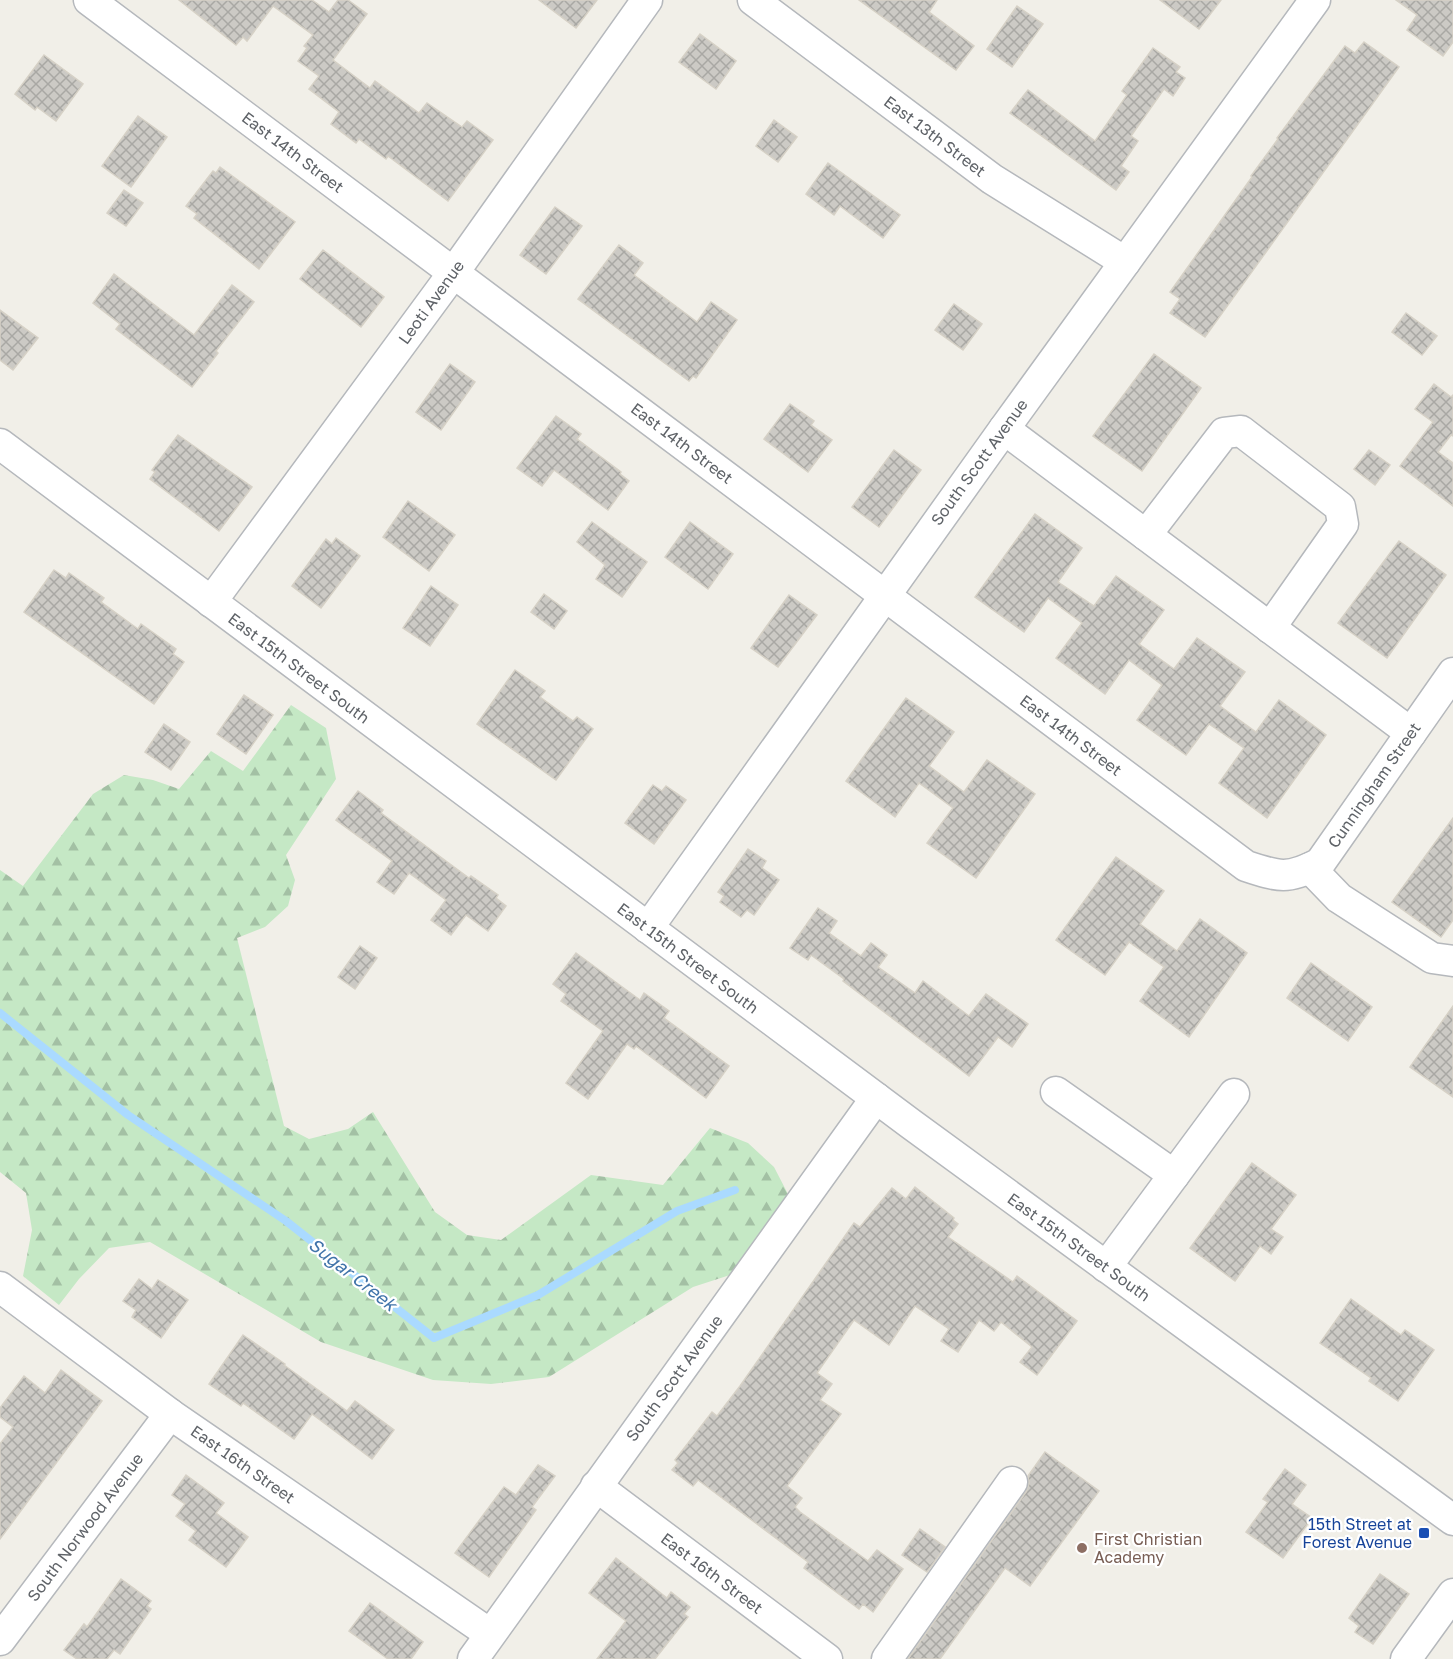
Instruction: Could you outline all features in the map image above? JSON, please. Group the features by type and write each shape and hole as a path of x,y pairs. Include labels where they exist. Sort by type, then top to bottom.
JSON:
{"street":[{"name":"East 14th Street","path":"89,0 1246,866 1280,876"},
{"name":"Leoti Avenue","path":"211,602 454,272 647,0"},
{"name":"East 13th Street","path":"753,0 992,179 1125,262"},
{"name":"South Scott Avenue","path":"648,928 884,595 1315,0"},
{"path":"1004,429 1411,733"},
{"path":"1146,535 1224,433 1241,431 1341,507 1343,524 1270,628"},
{"name":"East 15th Street South","path":"0,444 876,1098 1453,1520"},
{"name":"Cunningham Street","path":"1280,876 1300,873 1320,863 1453,673"},
{"path":"1310,868 1339,898 1432,958 1453,961"},
{"path":"1056,1092 1174,1176"},
{"path":"1106,1267 1234,1094"},
{"name":"South Scott Avenue","path":"473,1659 876,1098"},
{"name":"East 16th Street","path":"0,1287 170,1414 490,1634"},
{"name":"South Norwood Avenue","path":"0,1640 170,1414"},
{"path":"887,1659 1012,1482"},
{"name":"East 16th Street","path":"596,1486 827,1659"},
{"path":"1406,1659 1453,1594"}],"green space":[{"path":"291,705 326,728 336,779 286,855 295,880 288,906 265,927 237,938 284,1126 309,1139 348,1129 373,1112 435,1212 467,1235 501,1240 591,1175 663,1185 710,1128 748,1143 774,1167 789,1196 733,1274 693,1287 549,1377 491,1384 433,1380 321,1342 150,1242 109,1248 79,1279 59,1305 23,1276 32,1230 26,1193 0,1172 0,870 23,886 93,794 124,775 153,780 179,789 211,751 243,771"}],"building":[{"path":"179,0 312,0 329,12 338,0 348,0 367,14 333,60 370,88 375,81 419,113 427,103 462,127 467,121 493,140 448,201 388,156 386,159 359,139 356,143 331,124 339,112 309,89 319,76 298,61 307,48 304,46 313,35 273,6 247,41 243,37 236,45"},
{"path":"539,0 597,0 576,28"},
{"path":"859,0 937,0 929,12 974,46 956,70"},
{"path":"1160,0 1221,0 1199,29"},
{"path":"1396,0 1453,0 1453,42 1443,56 1407,30 1417,15"},
{"path":"1017,6 1043,24 1012,67 987,49"},
{"path":"700,34 736,61 716,89 679,62"},
{"path":"1364,42 1399,67 1205,337 1170,313 1180,299 1170,292 1277,138 1345,46 1355,53"},
{"path":"1153,48 1180,67 1176,72 1185,78 1173,96 1164,89 1131,136 1138,141 1121,166 1129,172 1116,190 1010,113 1028,90 1095,141 1127,95 1122,91"},
{"path":"44,55 83,84 56,121 37,107 35,110 15,94"},
{"path":"138,116 167,137 131,187 102,166"},
{"path":"774,120 797,137 778,162 756,146"},
{"path":"828,163 900,215 883,238 840,206 834,215 806,194"},
{"path":"220,167 295,222 259,269 194,218 197,214 186,206 213,171 216,173"},
{"path":"124,190 143,203 126,226 107,213"},
{"path":"555,207 582,226 546,274 520,255"},
{"path":"619,245 643,263 634,275 697,322 711,302 737,320 696,378 693,376 689,381 578,299"},
{"path":"323,250 384,297 361,327 300,279"},
{"path":"114,274 194,335 232,285 254,302 216,351 218,353 192,387 116,329 120,324 93,303"},
{"path":"954,304 982,324 963,350 935,330"},
{"path":"0,310 38,338 13,370 0,360"},
{"path":"1406,313 1437,336 1422,355 1392,332"},
{"path":"1154,354 1201,388 1142,471 1093,436"},
{"path":"450,364 475,382 441,430 416,412"},
{"path":"1434,384 1451,397 1453,395 1453,436 1451,435 1438,452 1453,463 1453,506 1400,466 1433,422 1415,409"},
{"path":"790,404 814,421 811,425 832,440 808,472 764,439"},
{"path":"556,416 581,434 577,439 621,472 620,474 629,481 608,510 554,470 542,486 517,468"},
{"path":"178,435 252,487 219,531 150,479 155,472 152,470"},
{"path":"894,450 921,470 879,527 852,507"},
{"path":"1369,450 1390,465 1375,485 1354,469"},
{"path":"408,501 455,535 429,571 383,537"},
{"path":"1035,514 1082,548 1058,582 1094,606 1116,576 1164,610 1139,644 1174,669 1197,638 1245,672 1220,706 1256,732 1279,700 1326,735 1267,818 1219,783 1244,748 1209,724 1186,755 1137,720 1162,685 1129,660 1105,694 1056,658 1082,623 1048,598 1024,632 975,597"},
{"path":"592,522 647,562 622,597 596,579 605,565 577,542"},
{"path":"690,522 733,554 708,589 665,557"},
{"path":"336,538 360,556 321,608 292,586 326,539 332,544"},
{"path":"1399,541 1446,575 1387,658 1338,623"},
{"path":"54,570 66,578 69,573 104,598 101,602 138,629 141,624 176,649 173,654 184,662 154,704 24,612"},
{"path":"431,586 458,605 430,646 403,628"},
{"path":"544,594 567,611 554,629 531,612"},
{"path":"789,595 817,615 778,667 751,648"},
{"path":"515,670 545,691 540,697 573,721 577,717 593,729 556,780 477,724"},
{"path":"244,695 273,715 246,754 217,734"},
{"path":"906,698 954,732 929,766 964,792 987,760 1035,794 976,878 927,843 953,808 919,783 895,817 846,781"},
{"path":"164,724 190,742 171,770 145,752"},
{"path":"653,785 662,791 666,786 686,800 654,844 625,823"},
{"path":"358,791 383,810 381,813 469,878 471,876 498,895 496,898 506,906 488,931 466,915 451,935 431,920 446,900 409,873 394,894 377,882 392,861 336,820"},
{"path":"1453,818 1453,920 1441,937 1392,902"},
{"path":"748,849 766,861 762,868 779,880 754,915 747,910 741,917 720,902 724,896 718,892"},
{"path":"1116,857 1164,891 1140,924 1177,951 1200,919 1247,953 1189,1037 1140,1001 1164,967 1129,942 1105,975 1056,940"},
{"path":"818,908 837,921 829,933 861,956 871,943 887,955 878,967 915,993 923,981 969,1016 986,994 1028,1024 1012,1047 998,1037 969,1076 811,955 808,960 790,948"},
{"path":"360,946 377,958 355,989 338,977"},
{"path":"576,953 640,1000 644,993 669,1011 664,1018 729,1066 706,1098 636,1046 634,1049 627,1044 588,1099 566,1083 603,1031 561,1001 566,994 553,984"},
{"path":"1311,963 1372,1007 1348,1041 1287,998"},
{"path":"1453,1006 1453,1097 1410,1067"},
{"path":"1252,1163 1296,1195 1271,1229 1283,1237 1271,1254 1260,1246 1235,1281 1190,1248"},
{"path":"915,1187 954,1218 953,1220 958,1224 948,1237 1013,1282 1017,1276 1077,1321 1037,1375 1020,1362 1032,1347 1001,1322 994,1331 979,1320 958,1352 941,1341 949,1329 915,1306 889,1345 854,1320 817,1373 832,1384 820,1400 841,1414 787,1486 802,1498 795,1507 800,1512 868,1561 877,1550 903,1569 873,1612 863,1604 859,1609 804,1568 808,1562 698,1480 693,1486 672,1470 678,1463 675,1460 712,1412 717,1416 740,1386 854,1223 860,1227 892,1188 906,1199"},
{"path":"139,1279 152,1289 158,1280 188,1300 161,1338 132,1317 136,1310 123,1301"},
{"path":"1351,1299 1401,1335 1405,1330 1434,1350 1398,1401 1369,1381 1371,1378 1320,1343"},
{"path":"243,1335 347,1411 355,1401 394,1430 372,1459 312,1414 294,1439 243,1403 241,1406 209,1384"},
{"path":"61,1370 102,1401 0,1539 0,1444 13,1427 0,1417 0,1408 24,1376 45,1393"},
{"path":"1045,1452 1099,1491 1030,1586 1005,1568 940,1659 908,1659 1026,1492 1029,1484 1028,1476"},
{"path":"538,1465 555,1476 532,1507 536,1510 489,1577 455,1553 504,1487 516,1495"},
{"path":"1285,1469 1306,1485 1292,1504 1312,1518 1283,1558 1246,1532 1268,1502 1263,1499"},
{"path":"186,1475 224,1503 216,1513 248,1537 226,1567 189,1540 196,1531 176,1516 185,1504 172,1495"},
{"path":"920,1529 945,1547 927,1572 902,1555"},
{"path":"616,1558 667,1598 671,1592 690,1607 684,1614 688,1617 655,1659 597,1659 626,1621 589,1593"},
{"path":"1380,1574 1409,1594 1373,1644 1355,1632 1359,1626 1349,1618"},
{"path":"121,1579 151,1601 147,1606 151,1609 120,1654 114,1650 107,1659 77,1659 64,1650 84,1624 87,1627"},
{"path":"370,1603 423,1642 411,1659 388,1659 349,1631"}],"waterway":[{"name":"Sugar Creek","path":"0,1013 128,1115 286,1221 434,1338 538,1295 677,1211 735,1190"}],"place":[{"name":"15th Street at Forest Avenue","path":"1424,1533"},
{"name":"First Christian Academy","path":"1082,1548"}]}
